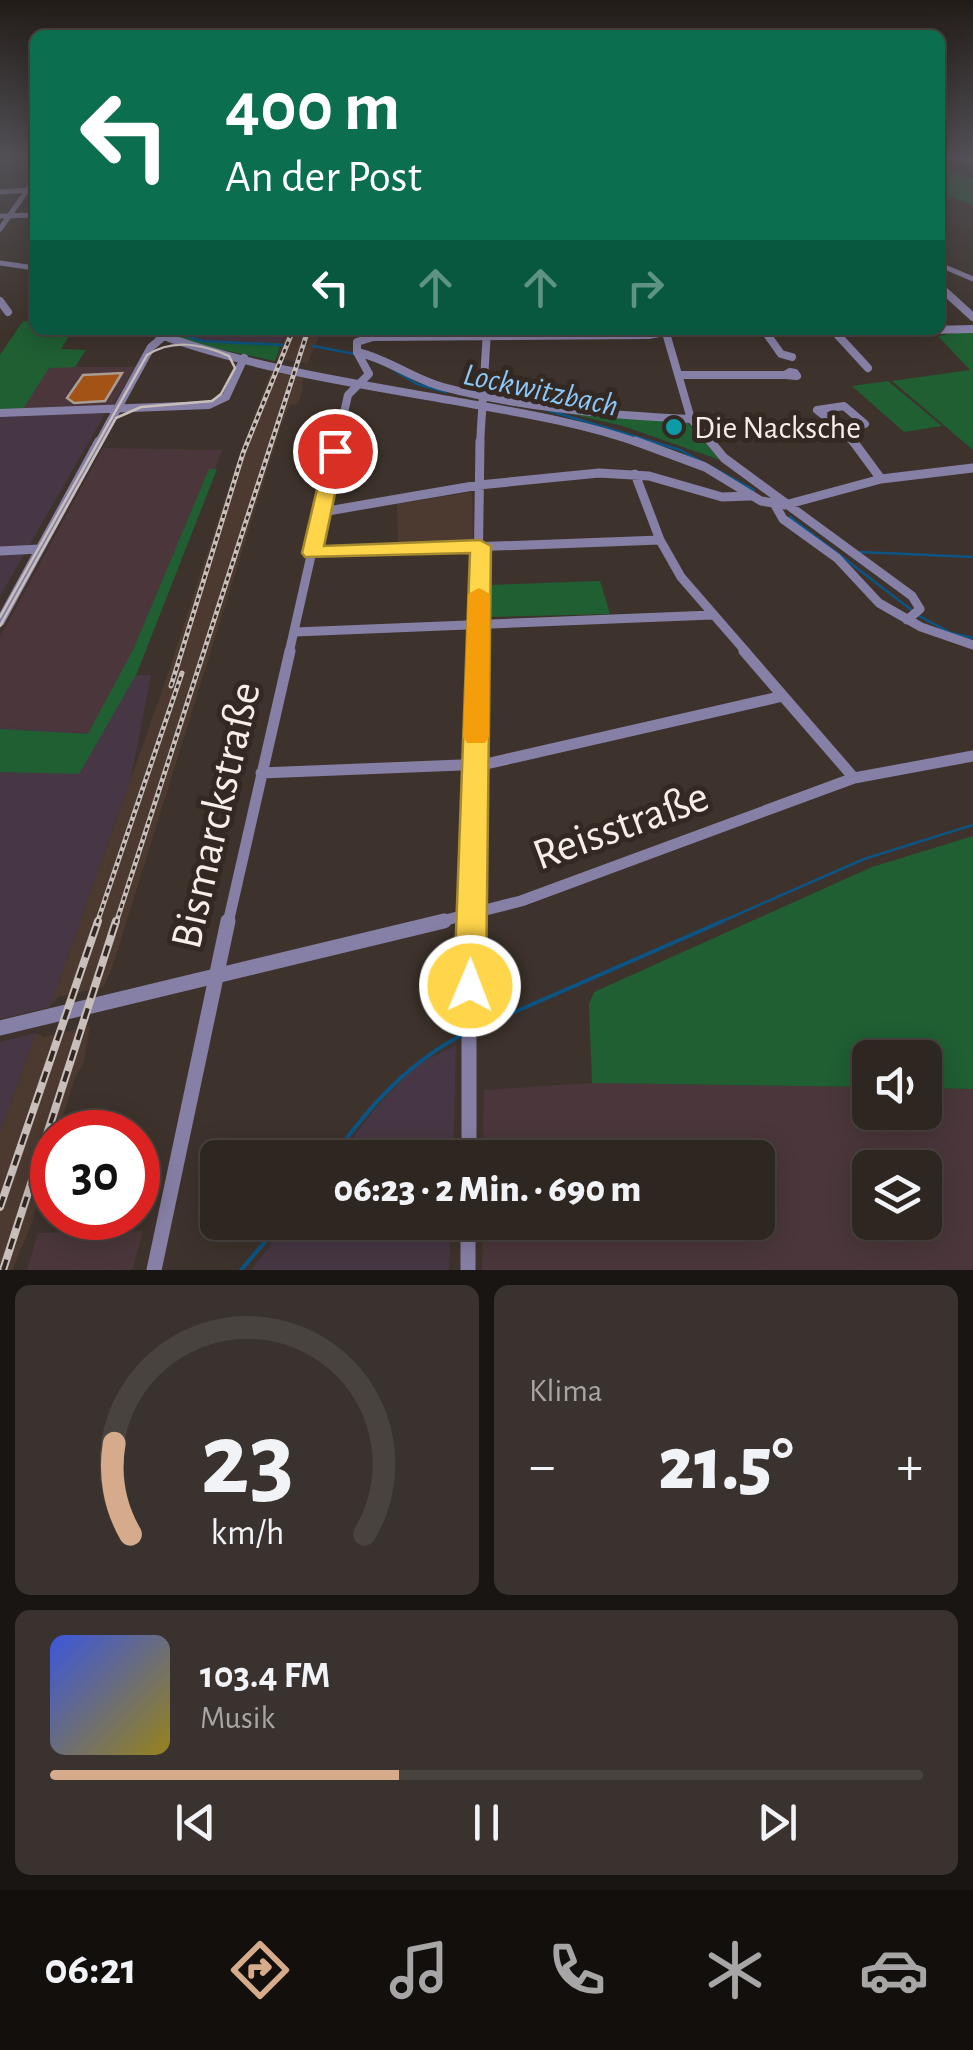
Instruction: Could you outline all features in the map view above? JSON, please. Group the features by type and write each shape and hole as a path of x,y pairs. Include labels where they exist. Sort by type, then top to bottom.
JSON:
{"street":[{"path":"0,229 4,216 30,215"},
{"path":"0,263 30,267"},
{"path":"945,270 973,279"},
{"path":"945,292 973,317"},
{"path":"0,301 8,312"},
{"path":"945,330 973,329"},
{"path":"158,335 359,383 691,419"},
{"path":"439,335 368,338 357,342 359,355 380,358 426,382 636,441 705,467 749,496 780,505 881,480 973,468"},
{"path":"468,1140 486,335"},
{"path":"667,335 691,419 724,458 780,505 912,596 920,604 913,616"},
{"path":"679,375 790,374 788,358 768,335"},
{"path":"838,335 868,368"},
{"path":"0,622 149,355 165,338"},
{"path":"149,355 184,344"},
{"name":"Bismarckstraße","path":"154,1270 215,979 348,395 370,374 359,355"},
{"path":"0,413 209,405 226,396 244,358"},
{"path":"840,431 865,424 844,406 817,410 881,480"},
{"path":"322,512 482,486 574,476 635,474 734,498 749,496"},
{"path":"635,474 660,540 681,577 854,778"},
{"path":"780,505 783,519 837,558 880,603 973,646"},
{"path":"312,553 660,540"},
{"path":"0,551 40,549"},
{"path":"294,632 712,614"},
{"path":"261,773 474,765 784,696"},
{"name":"Reisstraße","path":"0,1028 215,979 520,901 854,778 973,756"},
{"path":"468,1240 468,1270"}],"shaded area":[{"path":"187,335 285,335 281,343 204,341"},
{"path":"285,335 320,335 307,364 277,358"},
{"path":"49,367 135,367 113,406 23,409"},
{"path":"272,370 303,376 302,392 298,404 290,405 281,426 112,968 103,987 58,997 50,1007 168,674 237,462"},
{"path":"106,412 0,596 0,414"},
{"path":"103,448 222,450 132,675 95,733 0,727 0,637"},
{"path":"472,492 473,541 398,546 397,504"},
{"path":"132,675 151,675 131,778 50,1007 0,1019 0,727 95,733"},
{"path":"90,1026 83,1065 65,1110 30,1110 30,1227 12,1270 0,1270 0,1133 36,1033 44,1037"},
{"path":"36,1033 0,1133 0,1042"},
{"path":"456,1045 453,1140 351,1140 374,1110 415,1066"},
{"path":"592,1083 852,1087 852,1130 942,1130 942,1088 973,1089 973,1270 482,1270 483,1240 775,1240 775,1140 483,1140 484,1090"},
{"path":"36,1240 140,1240 132,1270 27,1270"},
{"path":"275,1240 450,1240 449,1270 251,1270"}],"green space":[{"path":"23,321 30,322 30,335 70,335 61,349 86,350 75,367 49,368 23,409 0,410 0,355"},
{"path":"973,330 973,450 892,381 970,370 938,336"},
{"path":"173,335 204,341 281,343 275,361 191,343"},
{"path":"888,381 942,426 904,432 852,386"},
{"path":"550,409 687,422 720,460 623,426"},
{"path":"209,469 217,469 137,673 79,774 0,772 0,729 88,734 134,648"},
{"path":"600,581 610,614 489,617 489,585"},
{"path":"973,836 973,1089 942,1088 942,1040 852,1040 852,1087 592,1083 589,1004 594,992 872,867"}],"building":[{"path":"122,373 105,401 74,403 67,398 83,375"}],"waterway":[{"name":"Lockwitzbach","path":"184,335 202,341 282,345"},
{"name":"Lockwitzbach","path":"313,346 355,354"},
{"name":"Lockwitzbach","path":"394,370 417,384 446,392"},
{"name":"Lockwitzbach","path":"547,410 680,450 754,490"},
{"name":"Lockwitzbach","path":"790,517 913,611"},
{"path":"860,552 973,557"},
{"name":"Lockwitzbach","path":"919,616 951,633 973,638"},
{"path":"718,923 864,859 973,825"},
{"path":"471,1031 723,921"},
{"path":"346,1140 390,1088 425,1058 464,1034"},
{"path":"241,1270 267,1240"}],"tram line":[{"path":"0,617 147,355 167,346 188,345 229,356 235,368 221,394 212,401 141,407 116,418 0,626"}],"railway":[{"path":"171,686 243,453 291,335"},
{"path":"116,923 306,335"},
{"path":"97,923 182,673"},
{"path":"0,1207 98,921"},
{"path":"3,1270 116,921"}],"slow traffic":[{"path":"476,737 479,594"}],"place":[{"name":"Die Nacksche","path":"674,427"}],"route":[{"path":"335,451 312,553 480,546 470,986"}]}
